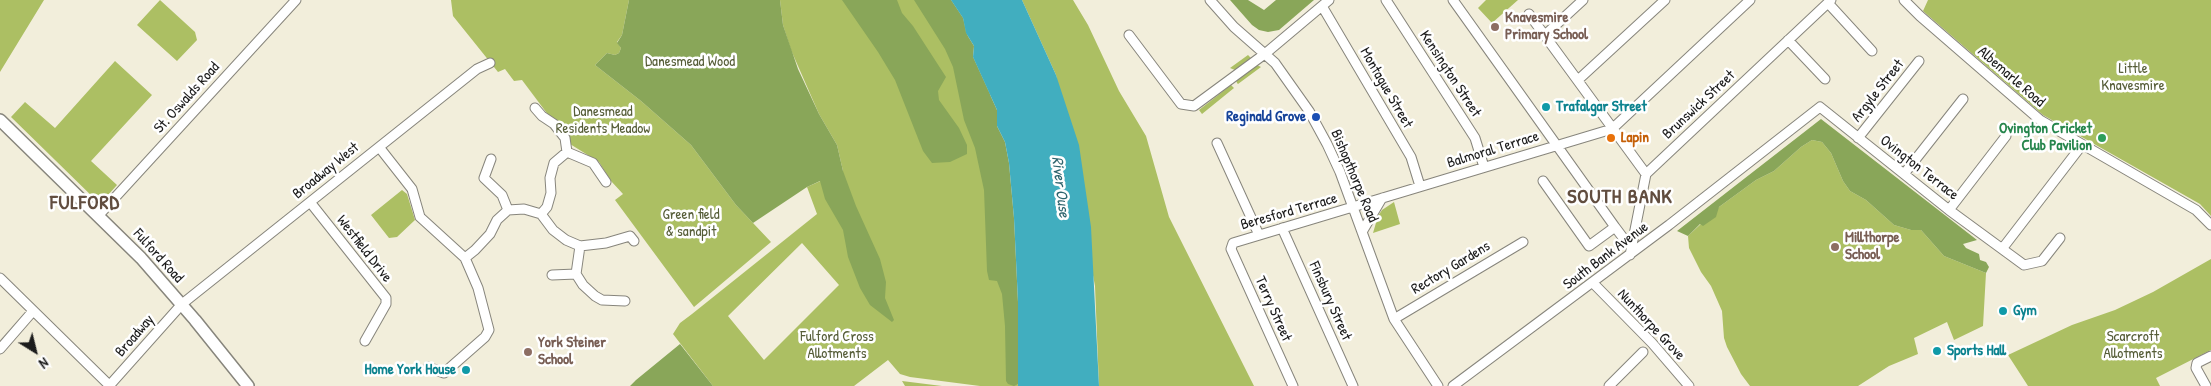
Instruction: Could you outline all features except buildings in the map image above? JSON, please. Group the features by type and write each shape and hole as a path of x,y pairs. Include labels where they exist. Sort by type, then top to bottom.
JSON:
{"main road":[{"name":"Fulford Road","path":"1,122 99,215 141,258 182,304 248,386"}],"street":[{"name":"St. Oswalds Road","path":"99,215 296,0"},
{"name":"Bishopthorpe Road","path":"1210,0 1234,27 1266,53 1294,89 1327,144 1353,207 1394,319 1438,386"},
{"name":"Kensington Street","path":"1386,0 1474,138 1484,168"},
{"path":"1452,0 1614,227 1627,243 1632,245"},
{"path":"1545,35 1583,0"},
{"path":"1578,80 1665,0"},
{"path":"1612,129 1750,0"},
{"name":"Albemarle Road","path":"1904,0 2040,120 2196,210 2211,225"},
{"path":"1829,2 1872,51"},
{"name":"Brunswick Street","path":"1646,174 1829,2"},
{"path":"1129,35 1181,104 1194,106 1266,53 1326,3"},
{"name":"Montague Street","path":"1326,3 1411,157 1420,186"},
{"path":"1529,14 1646,174 1630,255"},
{"path":"1788,40 1825,79"},
{"name":"Argyle Street","path":"1858,138 1919,61"},
{"name":"Broadway West","path":"182,304 477,69 490,63"},
{"path":"1904,174 1963,99"},
{"name":"Ovington Terrace","path":"1820,107 1949,210 2024,265 2042,261 2055,255 2060,238"},
{"name":"South Bank Avenue","path":"1453,386 1630,255 1820,107"},
{"path":"535,108 542,116 554,124 565,138 567,152"},
{"name":"Balmoral Terrace","path":"1353,207 1612,129"},
{"path":"1949,210 2006,136"},
{"path":"1217,143 1259,235"},
{"path":"2002,249 2082,145"},
{"path":"379,147 412,189 420,217 465,258 478,288 489,330 485,337 444,373 428,367"},
{"path":"567,152 593,163 606,182"},
{"path":"541,214 547,207 551,193 550,178 554,163 567,152"},
{"path":"491,159 481,178 502,195 508,210"},
{"path":"1543,181 1589,246 1614,227"},
{"path":"1362,232 1382,198"},
{"name":"Westfield Drive","path":"310,202 386,298 386,304 365,341"},
{"name":"Beresford Terrace","path":"1233,243 1353,207"},
{"path":"465,258 490,234 496,220 508,210 524,209 541,214 553,230 566,240 580,246 606,244 630,236 634,241"},
{"name":"Finsbury Street","path":"1282,228 1353,386"},
{"name":"Rectory Gardens","path":"1394,319 1523,242"},
{"name":"Terry Street","path":"1233,243 1231,248 1293,386"},
{"path":"580,246 576,274 583,285 602,300 625,301"},
{"path":"552,275 576,274"},
{"path":"0,278 109,386"},
{"name":"Nunthorpe Grove","path":"1592,283 1652,343 1689,386"},
{"name":"Broadway","path":"109,386 182,304"},
{"path":"0,349 34,311"},
{"path":"1609,386 1643,352"},
{"path":"2206,386 2196,368 2198,363 2211,356"}],"green space":[{"path":"0,0 44,0 0,72"},
{"path":"160,0 195,32 197,40 177,61 137,25"},
{"path":"451,0 629,0 622,35 617,42 621,48 619,53 615,55 607,53 595,65 641,101 691,145 736,205 771,242 694,307 615,200 623,194 611,181 599,162 570,144 522,80 514,81 505,69 498,72 453,16"},
{"name":"Danesmead Wood","path":"629,0 780,0 783,25 798,69 819,114 837,145 843,171 856,206 880,259 886,282 885,298 894,320 892,322 870,305 860,288 848,257 843,230 825,199 820,181 807,187 753,223 736,205 691,145 641,101 595,65 607,53 615,55 619,53 621,48 617,43 622,35"},
{"name":"Fulford Cross Allotments","path":"780,0 951,0 963,18 973,57 990,94 1018,386 980,386 910,377 900,374 888,360 854,386 713,386 673,334 680,323 817,214 807,187 843,171 837,145 819,114 791,50 783,25","holes":["802,243 839,285 764,360 728,316"]},
{"path":"842,0 897,0 902,13 913,26 946,77 938,91 939,100 959,128 967,145 967,154 950,162 932,163 923,151 895,80"},
{"path":"914,0 951,0 963,18 966,33 974,46 973,57 997,110 997,126 1005,142 1009,163 1014,218 1018,302 1018,384 1014,386 1006,381 1005,326 1002,294 997,281 989,280 987,271 984,190 975,148 964,120 953,67 945,49"},
{"path":"1022,0 1073,0 1088,25 1119,91 1146,136 1169,217 1254,386 1099,386 1095,286 1056,75"},
{"path":"1230,0 1248,0 1264,10 1276,0 1314,0 1279,30 1268,32 1259,30 1252,25"},
{"path":"1486,0 1518,0 1492,23 1478,8"},
{"name":"Little Knavesmire","path":"1928,0 2211,0 2211,216 2200,204 2043,115 1923,11"},
{"path":"1248,55 1251,58 1235,70 1230,68"},
{"path":"115,61 152,95 91,161 117,185 100,204 11,117 25,102 55,128"},
{"path":"1257,65 1261,67 1237,83 1236,80"},
{"path":"1231,85 1234,88 1202,114 1199,110"},
{"path":"1821,119 1977,240 1963,244 1966,248 1979,254 1980,260 1986,262 1989,267 1986,273 1944,256 1921,230 1911,230 1894,225 1866,200 1850,191 1843,181 1831,153 1822,142 1812,140 1801,147 1774,171 1756,180 1719,207 1716,217 1703,226 1700,224 1688,236 1677,231"},
{"name":"Millthorpe School","path":"1812,140 1822,142 1831,153 1843,181 1850,191 1866,200 1894,225 1911,230 1921,230 1944,256 1986,273 1983,326 1954,340 1947,322 1914,338 1918,354 1889,366 1858,386 1750,386 1741,374 1727,347 1724,338 1722,311 1711,286 1701,272 1689,248 1688,236 1719,207 1756,180 1774,171 1801,147"},
{"path":"402,190 407,194 415,220 397,237 389,238 371,215"},
{"path":"1394,202 1400,224 1373,233 1378,216 1382,210"},
{"name":"Scarcroft Allotments","path":"2211,259 2211,350 2156,378 2160,386 2028,386 2008,355 2072,325 2115,310 2153,292"},
{"path":"680,344 713,386 630,386 636,380"},
{"path":"902,381 942,386 905,386"}],"water":[{"name":"River Ouse","path":"951,0 1022,0 1056,75 1079,145 1091,227 1099,386 1018,386 1018,302 1009,163 1005,142 997,126 997,110 973,57 974,46 966,33 963,18"}],"place":[{"name":"Knavesmire Primary School","path":"1495,27"},
{"name":"Trafalgar Street","path":"1546,107"},
{"name":"Reginald Grove","path":"1316,117"},
{"name":"Lapin","path":"1611,138"},
{"name":"Ovington Cricket Club Pavilion","path":"2102,138"},
{"name":"Millthorpe School","path":"1835,247"},
{"name":"Gym","path":"2003,311"},
{"name":"Sports Hall","path":"1937,351"},
{"name":"York Steiner School","path":"528,352"},
{"name":"Home York House","path":"466,370"}],"district":[{"name":"SOUTH BANK","path":"1620,198"},
{"name":"FULFORD","path":"85,204"}],"park label":[{"name":"Danesmead Residents Meadow","path":"603,120"},
{"name":"Green field & sandpit","path":"691,224"}]}
